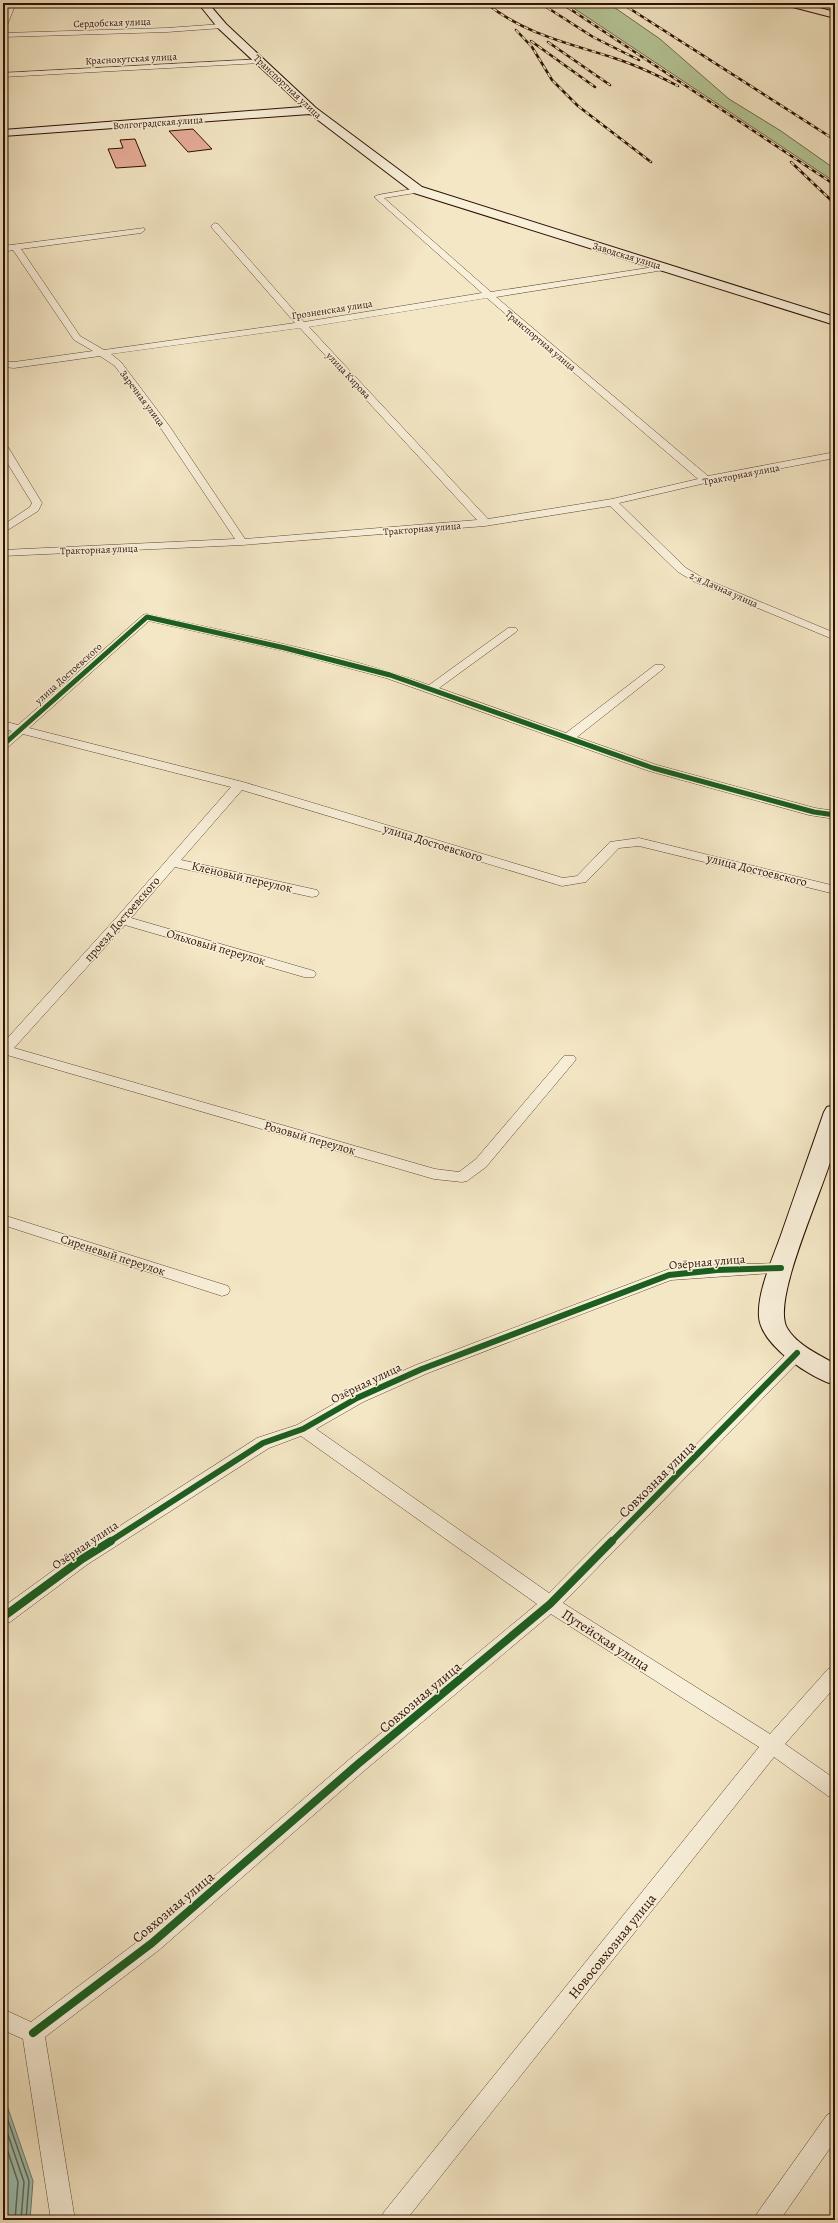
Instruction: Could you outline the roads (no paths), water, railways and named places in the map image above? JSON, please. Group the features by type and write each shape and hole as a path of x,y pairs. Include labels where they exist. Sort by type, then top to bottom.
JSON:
{"main road":[{"path":"789,3 835,15"},
{"path":"803,3 835,11"}],"street":[{"path":"3,31 13,3"},
{"name":"Транспортная улица","path":"203,3 222,26 312,110 418,190"},
{"name":"Сердобская улица","path":"3,35 167,30 222,26"},
{"name":"Краснокутская улица","path":"3,75 261,61"},
{"name":"Волгоградская улица","path":"3,133 312,110"},
{"name":"Транспортная улица","path":"418,190 378,197 490,296 706,480"},
{"name":"Заводская улица","path":"418,190 835,321"},
{"name":"улица Кирова","path":"215,226 302,325 485,523"},
{"path":"3,249 141,230"},
{"name":"Заречная улица","path":"16,248 77,338 118,364 161,423 242,542"},
{"name":"Грозненская улица","path":"3,364 14,365 302,325 664,267"},
{"path":"3,447 37,503 34,509 3,530"},
{"name":"Тракторная улица","path":"3,553 242,542 485,523 612,502 706,480 835,455"},
{"name":"2-я Дачная улица","path":"612,502 682,570 700,580 835,637"},
{"name":"улица Достоевского","path":"3,745 147,617 293,650 390,675 431,689"},
{"path":"431,689 512,630"},
{"path":"568,738 659,667"},
{"path":"431,689 654,768 814,812 835,815"},
{"name":"улица Достоевского","path":"3,725 239,785 562,882 581,879 615,845 629,842 639,842 835,890"},
{"name":"проезд Достоевского","path":"4,1051 122,920 239,785"},
{"name":"Кленовый переулок","path":"172,862 312,893"},
{"name":"Ольховый переулок","path":"122,920 309,974"},
{"name":"Розовый переулок","path":"4,1051 434,1174 462,1178 481,1163 569,1060"},
{"path":"835,1112 781,1268 772,1304 771,1318 776,1331 797,1353 835,1376"},
{"name":"Сиреневый переулок","path":"3,1220 222,1290"},
{"name":"Озёрная улица","path":"3,1617 82,1559 263,1443 303,1429 356,1398 422,1369 669,1275 717,1270 781,1268"},
{"name":"Совхозная улица","path":"33,2033 152,1942 352,1769 550,1604 797,1353"},
{"name":"Путейская улица","path":"303,1429 550,1604 772,1745 835,1790"},
{"name":"Новосовхозная улица","path":"392,2220 772,1745 835,1674"},
{"path":"3,2019 33,2033 63,2220"},
{"path":"766,2220 835,2122"}],"water":[{"path":"3,2094 33,2181 30,2220 3,2220"}],"railway":[{"path":"486,3 501,14 531,30 630,64 678,86"},
{"path":"540,3 593,37 639,60"},
{"path":"561,3 835,185"},
{"path":"621,3 835,140"},
{"path":"516,30 532,47 552,80 578,106 651,162"},
{"path":"531,41 595,87"},
{"path":"548,42 610,85"},
{"path":"791,162 835,204"}]}
